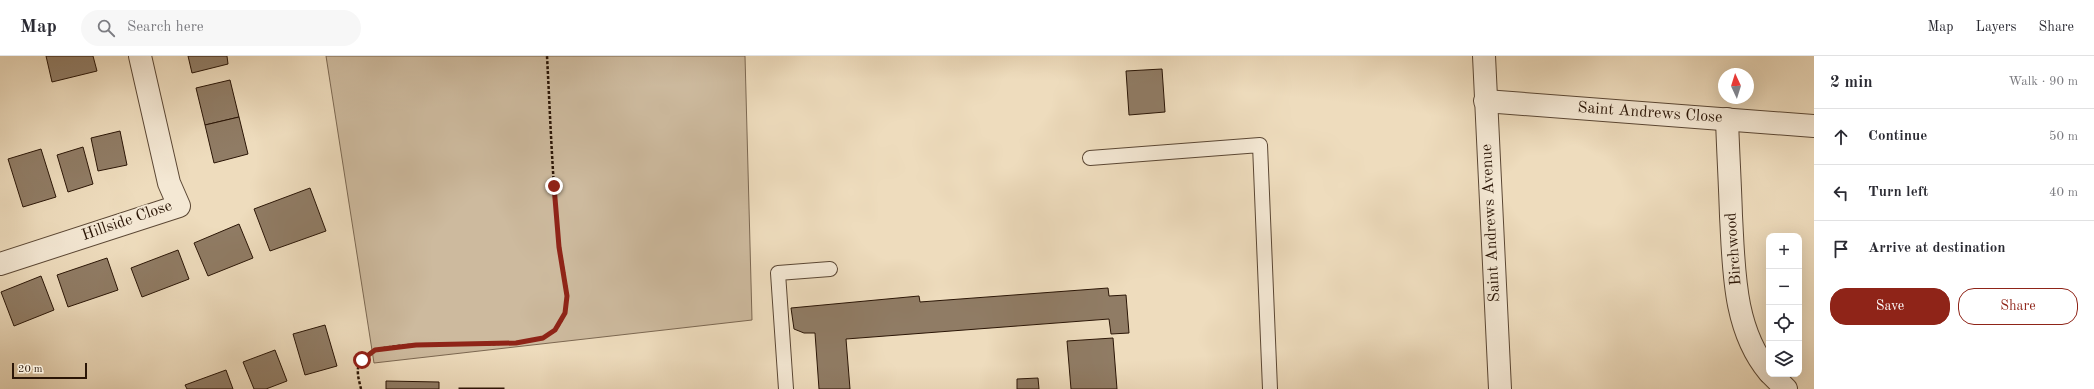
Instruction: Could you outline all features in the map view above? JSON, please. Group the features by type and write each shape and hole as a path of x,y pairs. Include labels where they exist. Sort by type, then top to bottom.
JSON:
{"street":[{"name":"Hillside Close","path":"0,264 179,206 169,183 140,56"},
{"name":"Saint Andrews Avenue","path":"1484,56 1500,389"},
{"name":"Saint Andrews Close","path":"1485,101 1727,118 1814,126"},
{"name":"Birchwood","path":"1727,118 1733,260 1738,304 1750,340 1775,381"}],"lane":[{"path":"1090,158 1260,145 1270,389"},
{"path":"786,389 778,273 830,269"}],"path":[{"path":"362,389 358,372 362,360 375,350 416,345 516,343 543,338 555,330 565,313 567,296 559,247 546,56"}],"shaded area":[{"path":"326,56 745,56 752,320 374,363"}],"building":[{"path":"46,56 93,56 97,71 52,82"},
{"path":"188,56 227,56 228,64 192,73"},
{"path":"1162,69 1165,112 1129,115 1126,71"},
{"path":"230,80 239,117 205,125 196,88"},
{"path":"239,117 248,154 214,163 205,125"},
{"path":"120,131 127,165 98,171 91,138"},
{"path":"83,147 93,184 68,192 57,155"},
{"path":"41,149 56,197 23,207 8,159"},
{"path":"310,188 326,231 270,251 254,209"},
{"path":"239,224 253,258 208,276 194,243"},
{"path":"178,250 189,279 142,297 131,268"},
{"path":"107,258 118,290 68,307 57,275"},
{"path":"41,276 54,310 14,326 1,292"},
{"path":"1108,288 1109,296 1126,295 1129,333 1111,334 1109,319 846,339 850,389 819,389 815,333 804,333 794,329 791,308 919,296 920,302"},
{"path":"325,325 337,366 305,375 293,334"},
{"path":"1113,338 1117,389 1071,389 1067,341"},
{"path":"275,350 287,381 266,389 254,389 243,362"},
{"path":"226,370 233,389 187,389 185,385"},
{"path":"1038,378 1039,389 1017,389 1017,379"},
{"path":"386,381 439,382 439,389 386,389"},
{"path":"504,388 504,389 459,389"}],"route":[{"path":"362,360 375,350 416,345 516,343 543,338 555,330 565,313 567,296 559,247 554,186"}]}
